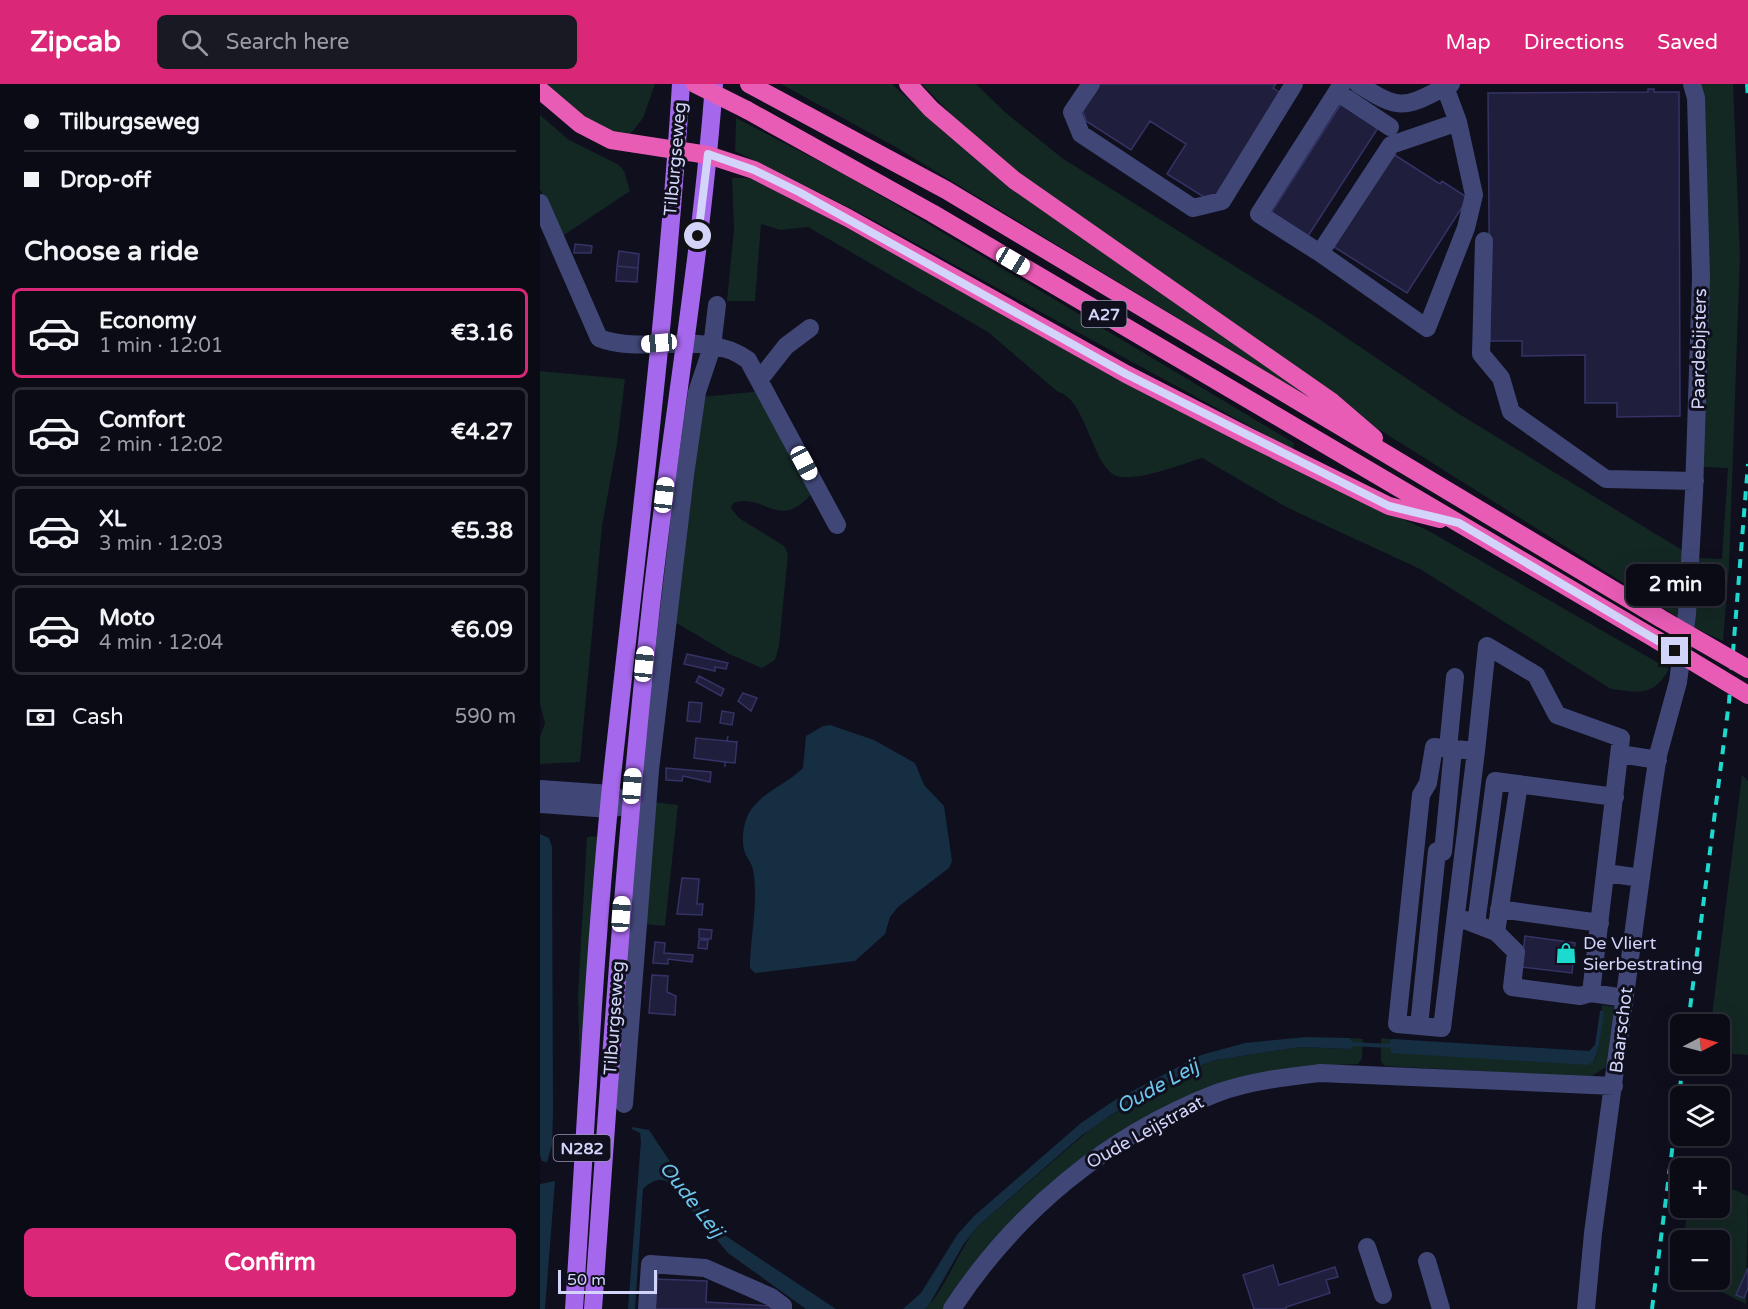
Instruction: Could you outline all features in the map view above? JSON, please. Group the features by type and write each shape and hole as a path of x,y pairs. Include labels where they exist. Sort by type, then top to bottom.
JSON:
{"highway":[{"name":"A27","path":"695,84 747,110 932,213 1748,695"},
{"name":"A27","path":"749,84 946,190 1748,669"},
{"name":"A27","path":"908,84 931,109 1014,180 1332,402 1412,470"},
{"path":"540,90 580,124 611,140 708,154"},
{"name":"A27","path":"708,154 754,170 799,192 1126,374 1389,506 1459,523"}],"main road":[{"name":"Tilburgseweg","path":"574,1309 584,1106 610,802 659,343 681,84"},
{"name":"Tilburgseweg","path":"593,1309 630,804 657,549 708,154 714,84"}],"street":[{"path":"1091,84 1072,112 1080,134 1193,208 1222,201 1294,84"},
{"path":"1358,84 1386,102 1395,105 1414,102 1448,86 1474,195 1466,228 1427,328 1320,253 1259,214 1339,88 1390,126"},
{"name":"Paardebijsters","path":"1678,682 1687,614 1695,481 1701,278 1696,98 1692,84"},
{"path":"1320,253 1390,145 1458,122"},
{"path":"540,203 599,338 611,342 712,347 739,354 748,360 837,525"},
{"path":"1484,241 1481,354 1501,378 1511,412 1606,479 1695,481"},
{"name":"Tilburgseweg","path":"624,1104 652,746 695,404 712,347 717,305"},
{"path":"760,379 786,346 810,328"},
{"path":"1476,752 1434,747 1428,783 1421,795 1396,1024 1442,1028 1476,752 1487,646 1536,675 1557,715 1621,738 1591,993"},
{"path":"1419,1026 1433,890 1440,852 1455,678"},
{"name":"Baarschot","path":"1586,1309 1658,760 1678,682"},
{"path":"1620,754 1658,760"},
{"path":"1476,924 1495,781 1615,797"},
{"path":"1496,932 1519,784"},
{"path":"540,789 630,804"},
{"path":"540,804 610,802"},
{"path":"1469,807 1491,810"},
{"path":"1415,848 1463,855"},
{"path":"1606,873 1641,878"},
{"path":"1411,887 1458,893"},
{"path":"1499,909 1600,923"},
{"path":"1455,916 1496,932 1516,952 1512,987 1580,996 1591,993 1625,998"},
{"name":"Oude Leijstraat","path":"952,1309 980,1268 1017,1227 1072,1174 1108,1150 1219,1092 1277,1077 1320,1073 1614,1086"},
{"path":"1367,1247 1383,1295"},
{"path":"1427,1261 1441,1309"},
{"path":"647,1309 650,1264 705,1269 771,1297 783,1305 783,1309"}],"green space":[{"path":"540,84 655,84 643,118 628,137 600,132"},
{"path":"781,84 892,84 945,133 1313,400 892,145"},
{"path":"922,84 976,84 1006,113 1062,158 1319,319 1459,414 1682,550 1679,618 1375,427 1024,180 964,128"},
{"path":"1702,84 1733,84 1740,256 1729,567 1723,641 1693,627 1699,558 1722,559 1728,468 1703,467 1706,187"},
{"path":"540,115 569,140 619,165 624,171 630,191 561,237 540,189"},
{"path":"736,118 840,172 897,205 1294,443 1293,450 860,213 735,151"},
{"path":"732,178 751,178 771,188 1358,498 1429,531 1669,669 1651,689 1637,692 1611,689 1420,569 1288,508 1202,458 1148,475 1117,476 1108,470 1101,460 1076,406 1068,397 1058,392 988,332 808,227 780,230 761,224 755,301 727,301 734,229"},
{"path":"540,371 625,379 617,444 602,526 580,762 540,764 540,737 545,723 540,703"},
{"path":"763,391 814,491 802,503 782,511 745,501 733,503 731,508 739,518 784,546 788,554 779,646 775,660 762,668 729,654 673,621 701,397"},
{"path":"1742,775 1748,781 1748,1055 1730,1054 1730,1014 1712,1014"},
{"path":"654,802 678,805 665,926 642,924"},
{"path":"600,836 580,1077 578,993 587,837"},
{"path":"1602,1005 1614,1007 1608,1066 1590,1077 1385,1066 1381,1062 1381,1038 1595,1060 1599,1046"},
{"path":"1349,1038 1363,1039 1362,1058 1358,1064 1310,1066 1153,1113 966,1275 943,1309 925,1309 939,1292 978,1226 1096,1124 1194,1068 1216,1060 1300,1047 1351,1049 1352,1040"},
{"path":"1730,1188 1748,1196 1746,1304 1718,1290 1730,1290 1730,1230 1685,1230 1686,1218 1730,1218"}],"water":[{"path":"830,725 874,740 915,763 924,785 944,806 952,861 949,868 898,907 890,917 885,934 855,961 755,973 750,968 750,956 755,882 744,849 745,822 760,800 803,768 806,736 823,726"},
{"path":"540,834 549,838 552,847 553,1113 552,1145 547,1162 542,1161 540,1155"},
{"path":"1600,1011 1604,1011 1599,1046 1594,1061 1588,1065 1391,1053 1390,1040 1393,1039 1589,1051 1595,1045"},
{"path":"1306,1037 1349,1038 1352,1040 1352,1049 1300,1047 1216,1060 1194,1068 1111,1115 1082,1135 978,1226 963,1245 925,1309 903,1309 921,1293 957,1235 974,1216 1081,1123 1115,1100 1201,1055 1245,1043"},
{"path":"632,1127 649,1130 708,1219 720,1232 836,1309 806,1309 728,1253 668,1182 658,1180 643,1189 635,1309 628,1309 641,1141 640,1133"},
{"path":"555,1181 545,1309 540,1309 540,1184"}],"building":[{"path":"1097,84 1276,84 1273,88 1282,94 1218,195 1204,197 1167,174 1186,144 1150,121 1131,150 1086,121 1082,108"},
{"path":"1648,89 1654,89 1654,92 1679,92 1680,416 1617,417 1617,403 1585,403 1585,355 1522,356 1522,341 1490,341 1488,93 1648,92"},
{"path":"1341,104 1378,128 1308,236 1271,213"},
{"path":"1390,152 1440,184 1442,181 1468,198 1407,293 1331,245"},
{"path":"575,244 592,246 591,253 574,253"},
{"path":"619,251 639,254 638,268 617,266"},
{"path":"617,266 638,268 637,282 616,281"},
{"path":"687,654 728,663 726,669 715,667 715,671 684,664"},
{"path":"699,676 724,689 721,696 696,682"},
{"path":"743,693 757,698 751,711 738,701"},
{"path":"689,702 702,703 700,722 687,721"},
{"path":"722,711 734,713 732,725 720,723"},
{"path":"696,738 737,742 735,763 694,758"},
{"path":"666,768 711,772 710,782 683,776 682,781 666,780"},
{"path":"682,878 699,879 697,904 703,904 702,915 677,914"},
{"path":"699,929 712,930 711,939 699,938"},
{"path":"1525,936 1575,943 1572,973 1521,967"},
{"path":"699,940 708,940 707,949 698,948"},
{"path":"655,942 665,943 664,953 693,955 692,962 668,959 668,964 653,963"},
{"path":"652,975 668,976 667,992 676,996 675,1015 649,1013"},
{"path":"1273,1265 1279,1285 1335,1267 1338,1277 1326,1280 1330,1293 1286,1307 1286,1309 1254,1309 1243,1275"},
{"path":"1748,1268 1748,1288 1744,1298 1736,1295"},
{"path":"655,1279 707,1281 706,1302 772,1306 773,1309 652,1309"}],"waterway":[{"name":"Oude Leij","path":"1349,1044 1393,1046"}],"railway":[{"path":"1747,84 1748,97"},
{"path":"1689,1014 1729,702 1748,464"},
{"path":"1652,1309 1682,1074"}],"place":[{"name":"De Vliert Sierbestrating","path":"1566,953"}],"route":[{"path":"698,236 708,154 754,170 848,218 1126,374 1250,437 1389,506 1459,523 1675,651"}]}
